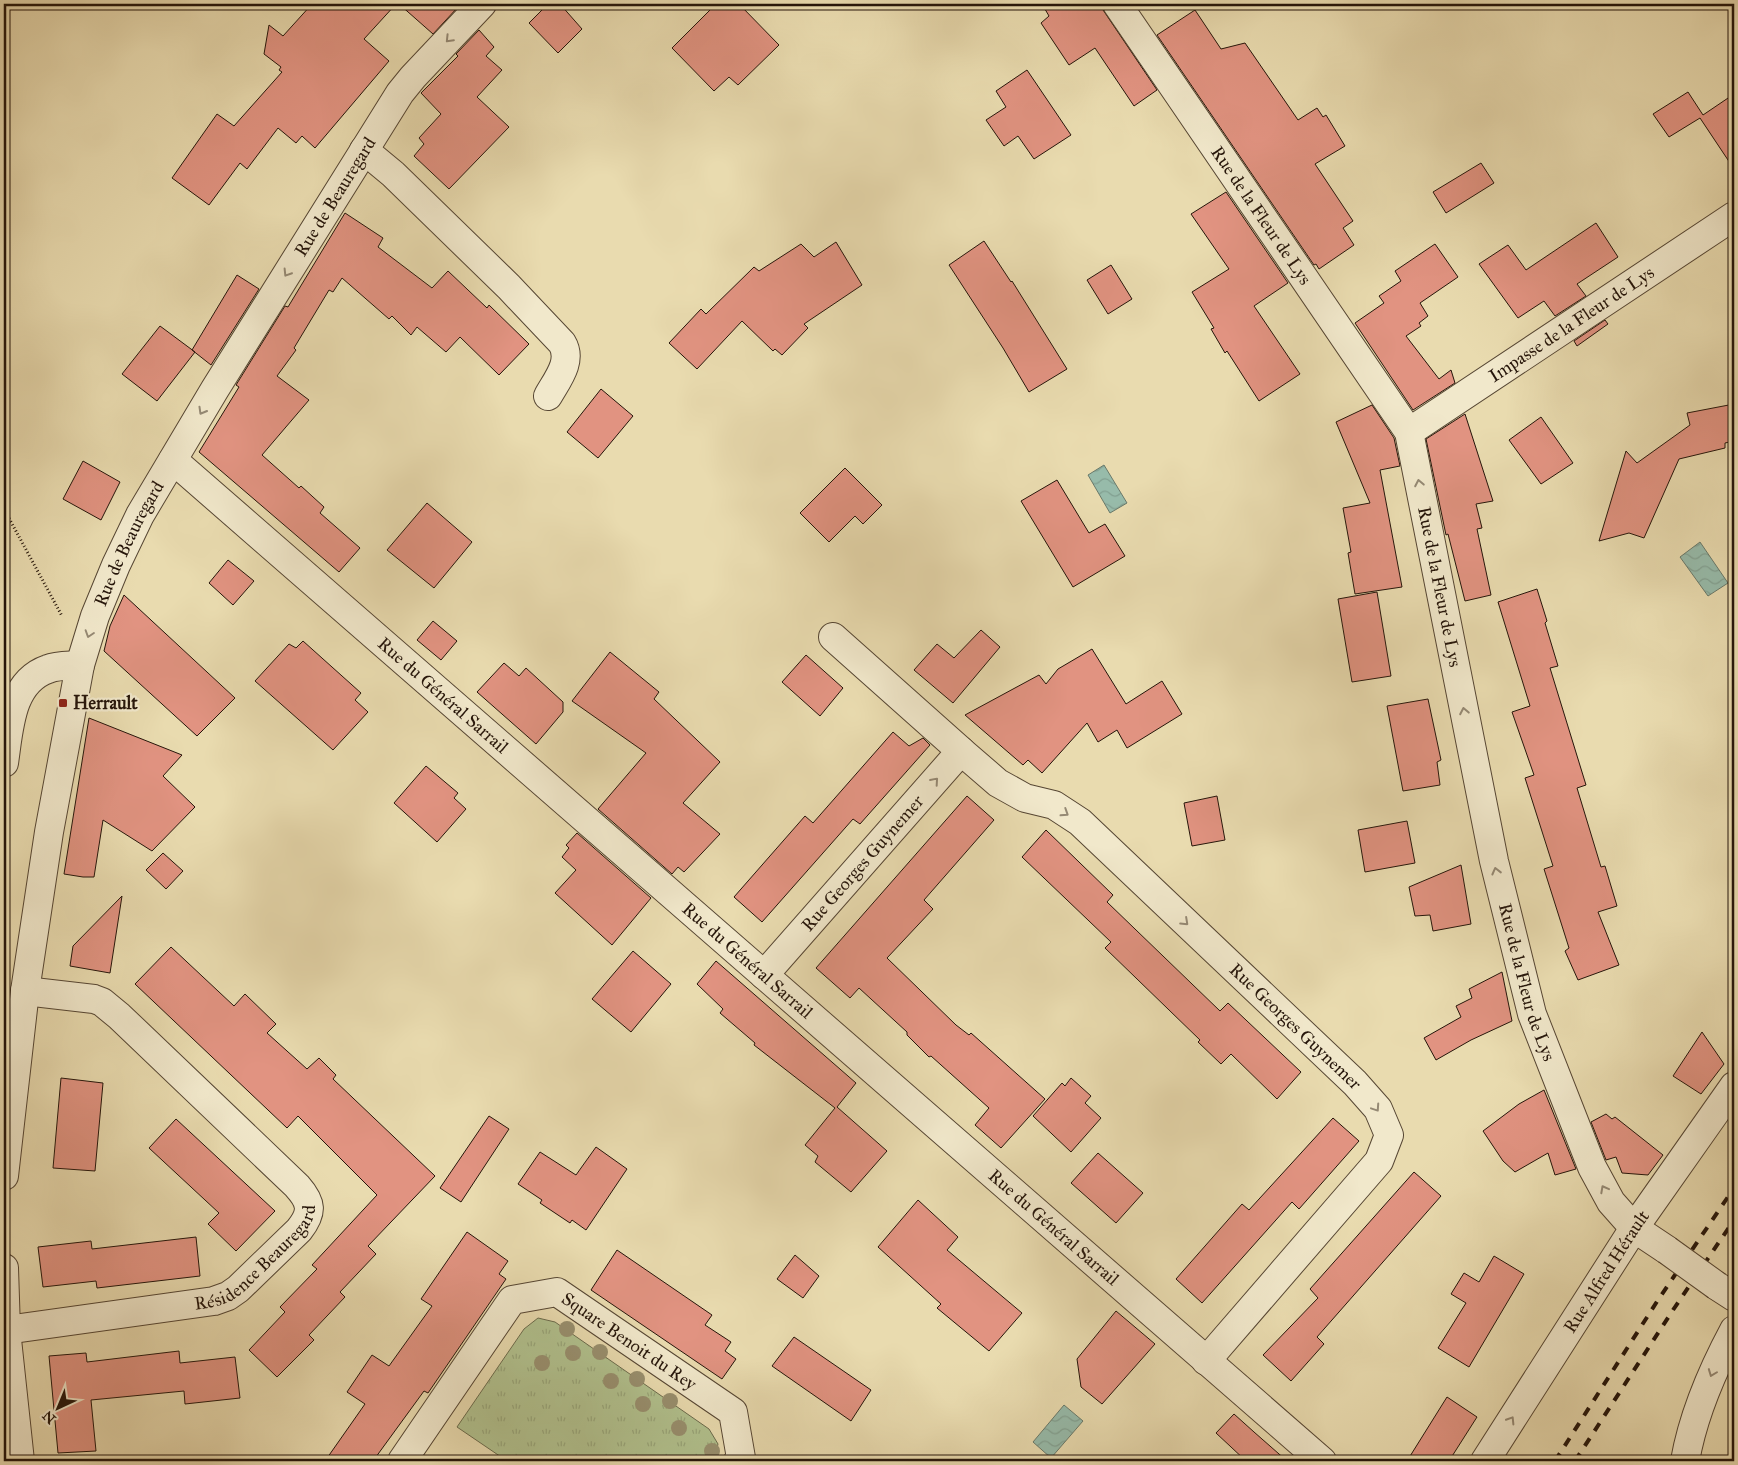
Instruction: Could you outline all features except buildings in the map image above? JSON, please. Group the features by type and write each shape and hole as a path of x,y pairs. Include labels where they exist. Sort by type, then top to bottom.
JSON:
{"street":[{"name":"Rue de Beauregard","path":"4,1176 25,990 49,832 81,659 95,616 116,565 140,515 215,389 400,93 412,77 482,4"},
{"name":"Rue de la Fleur de Lys","path":"1117,4 1409,432 1494,861 1532,1014 1592,1167 1611,1202 1634,1228 1726,1291"},
{"path":"364,150 393,174 509,287 562,343 565,348 566,360 562,372 548,396"},
{"name":"Impasse de la Fleur de Lys","path":"1409,432 1734,216"},
{"name":"Rue du Général Sarrail","path":"173,460 1322,1461"},
{"name":"Rue Georges Guynemer","path":"833,637 998,784 1025,798 1054,806 1080,822 1356,1083 1378,1109 1389,1135 1378,1161 1206,1361"},
{"path":"4,763 12,713 22,690 36,676 48,669 81,659"},
{"name":"Rue Georges Guynemer","path":"764,975 961,751"},
{"name":"Résidence Beauregard","path":"6,1330 214,1301 228,1296 238,1289 299,1230 306,1221 310,1211 307,1199 297,1186 102,1002 84,997 25,990"},
{"name":"Rue Alfred Hérault","path":"1485,1461 1634,1228 1734,1086"},
{"path":"4,1268 9,1404 20,1461"},
{"name":"Square Benoit du Rey","path":"402,1461 512,1300 557,1292 733,1412 741,1458 738,1461"},
{"path":"1685,1461 1690,1433 1716,1363 1734,1330"}],"path":[{"path":"4,509 81,659"}],"green space":[{"path":"538,1318 555,1322 709,1429 718,1444 713,1461 507,1461 457,1427 524,1329"}],"water":[{"path":"1104,465 1127,503 1110,513 1088,475"},
{"path":"1700,542 1728,583 1708,596 1680,557"},
{"path":"1064,1405 1083,1421 1051,1458 1033,1442"}],"railway":[{"path":"1555,1461 1658,1300 1734,1188"},
{"path":"1575,1461 1734,1220"}],"place":[{"name":"Herrault","path":"63,703"}]}
